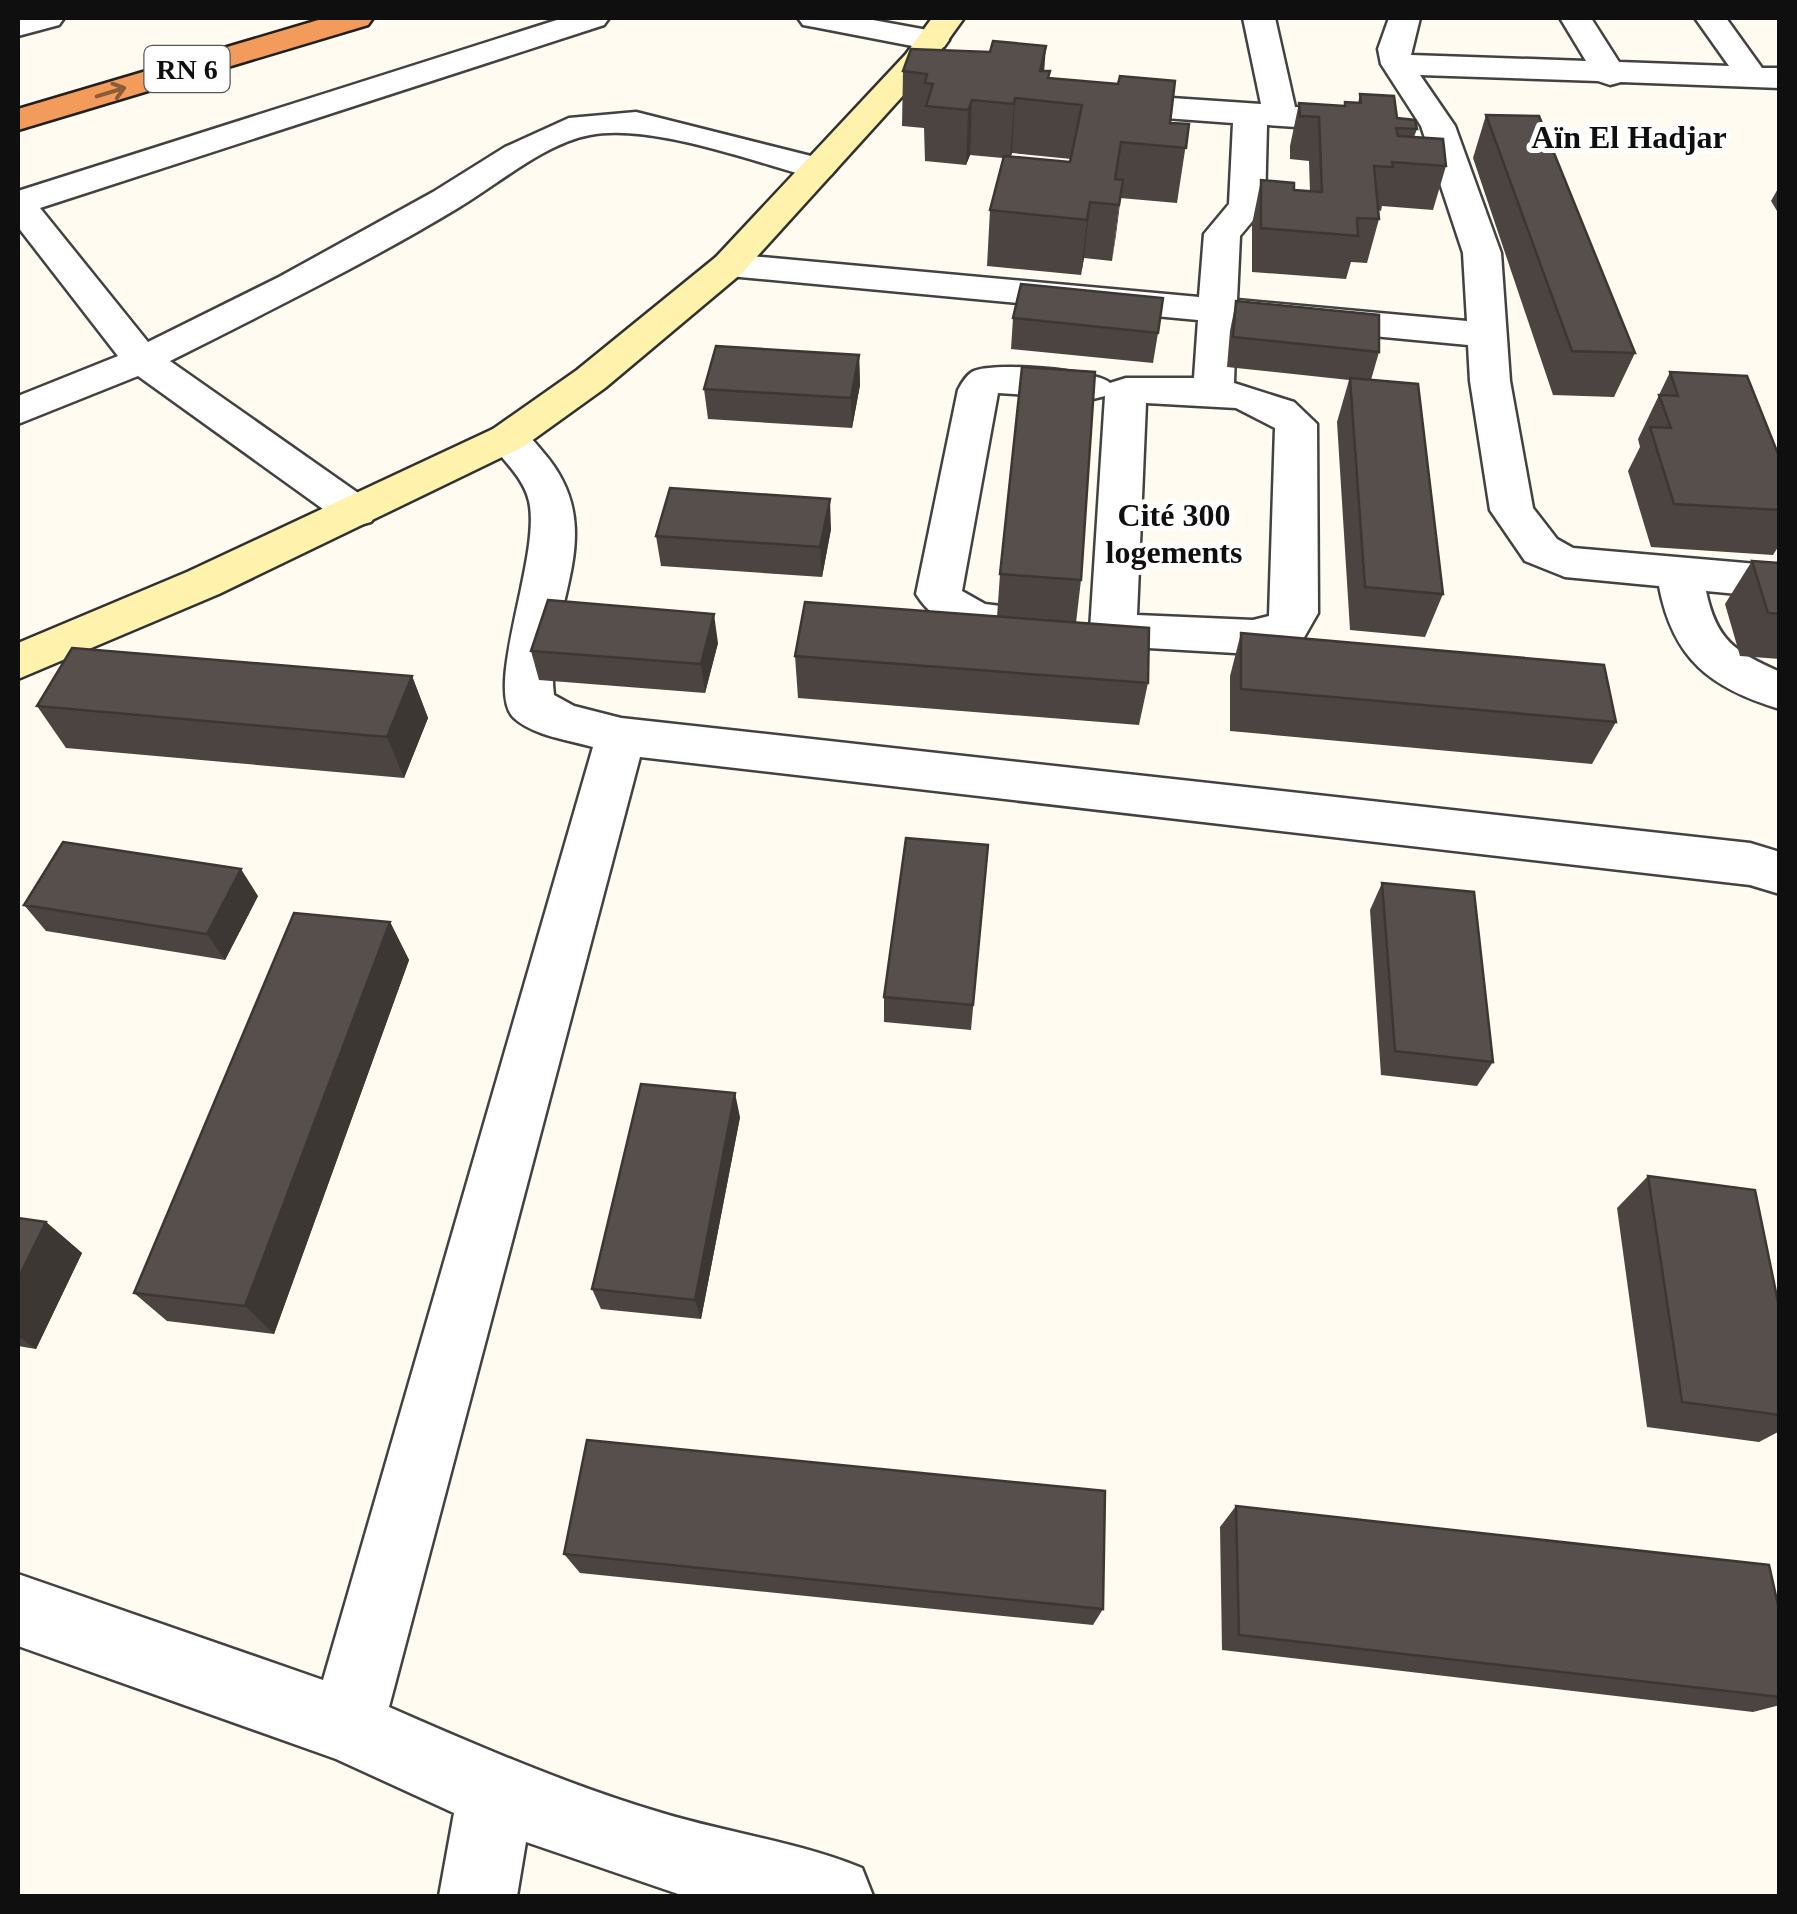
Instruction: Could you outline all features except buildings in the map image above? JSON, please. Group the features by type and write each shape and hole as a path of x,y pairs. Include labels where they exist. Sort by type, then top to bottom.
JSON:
{"highway":[{"name":"RN 6","path":"126,55 254,18"},
{"name":"RN 6","path":"18,120 357,18"}],"street":[{"path":"18,26 48,18"},
{"path":"356,512 142,360 18,204 594,18"},
{"path":"18,662 356,512 508,438 590,380 728,265 933,51 814,18"},
{"path":"1213,394 1222,234 1247,206 1265,115 1259,18"},
{"path":"1404,18 1394,48 1397,64 1438,126 1482,253 1490,381 1512,510 1526,534 1541,550 1565,562 1780,582"},
{"path":"1576,18 1610,74"},
{"path":"1711,18 1766,78"},
{"path":"1397,64 1766,78"},
{"path":"1062,98 1438,126"},
{"path":"18,411 142,360 292,285 446,200 517,154 580,125 636,122 819,168"},
{"path":"728,265 1487,335"},
{"path":"999,378 1213,394 1254,400 1286,414 1296,424 1293,622 1285,629 1253,637 1113,630 978,619 947,607 939,594 978,390 984,382 999,378"},
{"path":"1113,630 1126,390"},
{"path":"508,438 544,478 552,506 552,556 527,671 531,705 560,720 621,736 1750,864 1780,874"},
{"path":"1679,575 1694,632 1710,653 1733,670 1780,692"},
{"path":"347,1726 621,736"},
{"path":"18,1610 347,1726 496,1793 660,1874 834,1896"},
{"path":"478,1896 496,1793"}],"district":[{"name":"Aïn El Hadjar","path":"1629,137"},
{"name":"Cité 300 logements","path":"1174,534"}]}
